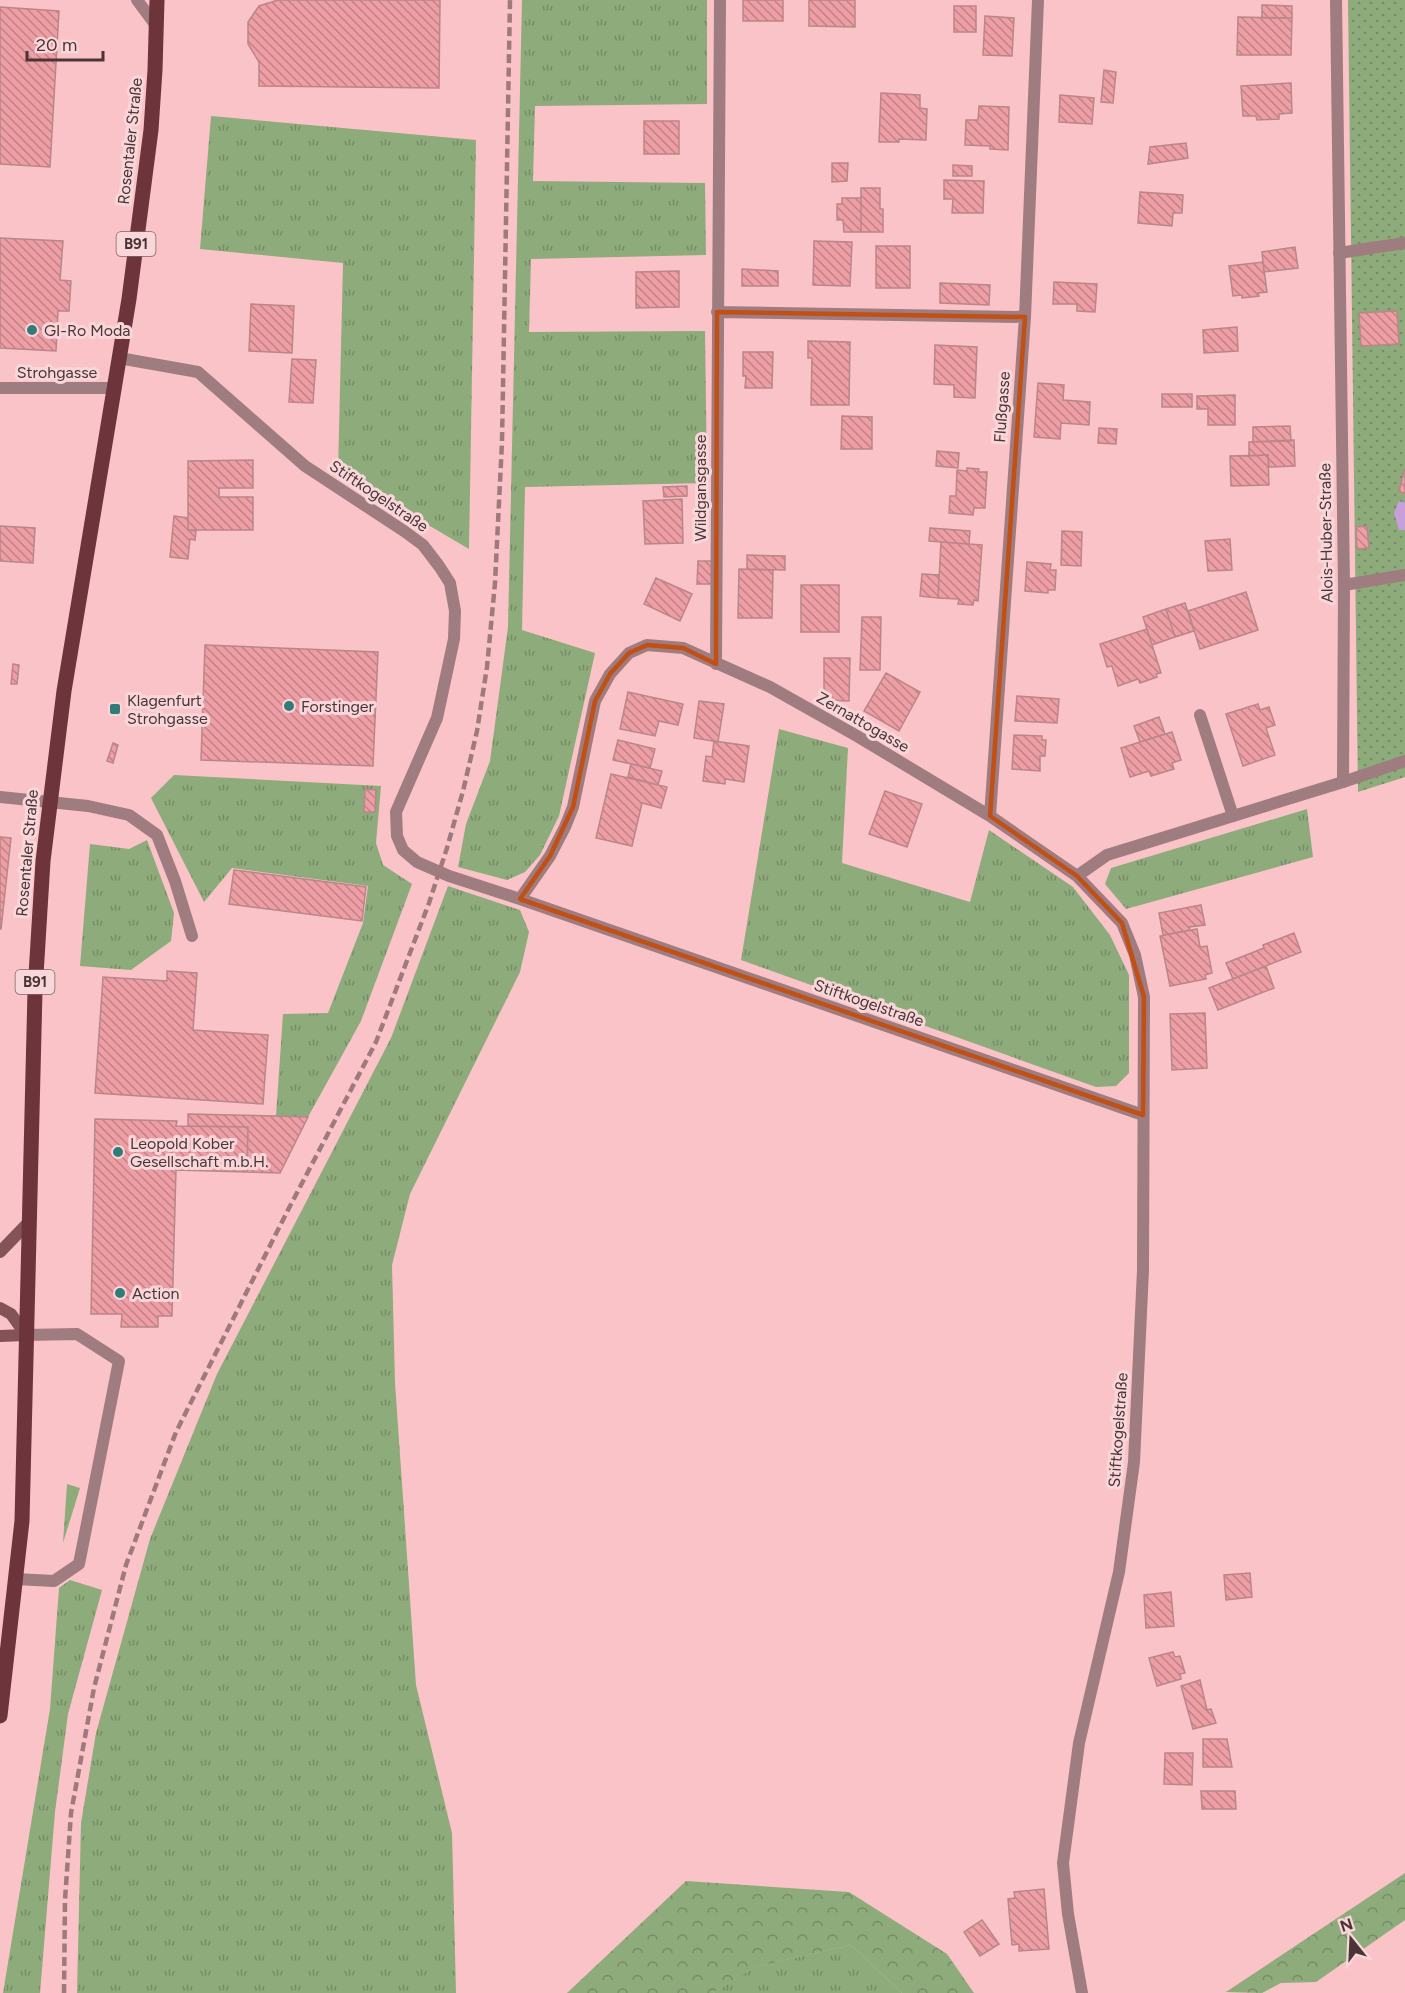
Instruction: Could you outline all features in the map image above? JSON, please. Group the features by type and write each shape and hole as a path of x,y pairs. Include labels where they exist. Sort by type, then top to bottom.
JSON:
{"main road":[{"name":"Rosentaler Straße","path":"0,1716 22,1521 35,990 43,861 64,691 119,358 151,130 157,0"},
{"path":"0,1252 29,1222"},
{"path":"0,1308 11,1314 26,1335"},
{"path":"0,1336 26,1335"}],"street":[{"path":"137,0 157,27"},
{"name":"Wildgansgasse","path":"716,664 720,0"},
{"name":"Flußgasse","path":"990,816 1025,317 1038,0"},
{"name":"Alois-Huber-Straße","path":"1336,0 1344,585 1343,782"},
{"path":"1339,253 1405,243"},
{"path":"717,312 1025,317"},
{"name":"Stiftkogelstraße","path":"119,358 198,372 305,466 423,545 450,583 455,611 454,639 437,717 396,812 397,836 403,850 417,862 457,879 1143,1115 1143,1270 1134,1462 1119,1572 1079,1743 1063,1863 1068,1914 1082,1993"},
{"name":"Strohgasse","path":"0,388 114,388"},
{"path":"1344,585 1405,575"},
{"name":"Zernattogasse","path":"520,899 550,856 565,827 573,807 595,701 610,674 629,654 646,645 683,648 780,693 857,736 990,816 1077,876 1122,923 1135,955 1144,997 1143,1115"},
{"path":"1200,716 1233,816"},
{"path":"1077,876 1107,855 1405,761"},
{"path":"0,797 88,807 129,815 157,835 175,881 192,936"},
{"path":"15,1579 54,1581 79,1564 119,1361 77,1334 26,1335"}],"highlighted area":[{"path":"717,312 1025,317 990,816 1077,876 1122,923 1144,997 1143,1115 520,899 550,856 573,807 595,701 610,674 629,653 647,645 683,648 716,664"}],"green space":[{"path":"522,0 707,0 707,104 535,106 533,181 705,183 706,255 531,259 529,332 705,331 707,483 525,487 522,630 595,653 559,816 540,855 525,872 507,880 458,867 466,824 490,761 508,627"},
{"path":"1348,0 1405,0 1405,777 1358,792"},
{"path":"211,116 476,140 469,549 338,472 343,263 200,249"},
{"path":"779,729 848,748 842,863 970,902 989,830 1073,887 1110,935 1129,975 1129,1073 1116,1086 1096,1087 741,960"},
{"path":"174,775 381,786 376,843 383,865 412,884 361,1021 308,1117 276,1116 283,1014 328,1013 363,923 368,886 232,868 204,902 151,798"},
{"path":"1307,809 1313,857 1126,909 1105,884 1111,868"},
{"path":"147,840 174,913 171,941 131,970 80,966 90,844 129,849"},
{"path":"448,886 520,910 529,932 520,972 410,1194 392,1265 395,1383 416,1685 452,1833 456,1993 77,1993 81,1823 96,1733 150,1539 217,1374 391,1038"},
{"path":"67,1484 80,1488 63,1543"},
{"path":"70,1580 102,1590 68,1714 55,1812 40,1993 3,1993 50,1709 59,1588"},
{"path":"1405,1873 1405,1920 1316,1982 1281,1983 1262,1993 1226,1992"},
{"path":"686,1881 849,1892 947,1954 974,1993 902,1993 851,1945 755,1967 713,1993 567,1993"},
{"path":"851,1945 902,1993 713,1993 754,1967"}],"shaded area":[{"path":"1399,501 1405,503 1405,530 1399,530 1394,513"}],"building":[{"path":"278,0 440,0 439,88 259,86 259,62 248,44 248,22 259,6"},
{"path":"743,0 783,0 783,21 743,21"},
{"path":"809,0 855,0 855,27 809,26"},
{"path":"1262,5 1292,6 1292,18 1262,18"},
{"path":"954,6 976,6 976,32 954,32"},
{"path":"0,7 59,11 50,167 0,164"},
{"path":"985,16 1014,18 1012,56 983,55"},
{"path":"1238,17 1292,18 1291,55 1237,55"},
{"path":"1104,70 1116,72 1113,103 1101,102"},
{"path":"1291,83 1292,113 1279,114 1279,119 1257,120 1256,116 1243,116 1241,86"},
{"path":"881,93 920,95 920,108 927,109 926,140 899,139 899,142 879,142"},
{"path":"1060,95 1094,98 1092,124 1059,122"},
{"path":"979,106 1009,107 1008,150 990,149 990,146 965,145 966,120 978,120"},
{"path":"644,121 679,121 679,154 644,154"},
{"path":"1186,143 1188,158 1148,164 1150,147"},
{"path":"832,163 848,163 847,181 832,182"},
{"path":"953,165 972,166 972,176 953,176"},
{"path":"944,180 984,181 983,213 952,213 953,199 944,199"},
{"path":"861,188 880,188 883,232 861,232"},
{"path":"1140,192 1183,195 1182,213 1173,213 1172,226 1138,223"},
{"path":"842,198 861,198 861,232 844,232 843,220 837,220 837,204 842,204"},
{"path":"0,238 63,241 60,280 71,281 69,311 58,311 56,351 0,348"},
{"path":"814,241 852,242 850,286 813,285"},
{"path":"876,246 910,246 910,288 876,288"},
{"path":"1295,247 1298,268 1264,272 1262,252"},
{"path":"1263,262 1267,292 1258,293 1259,296 1242,298 1242,295 1233,296 1229,266"},
{"path":"742,269 778,271 778,286 742,286"},
{"path":"679,271 679,307 636,308 636,272"},
{"path":"1054,282 1097,284 1095,312 1077,311 1077,304 1053,304"},
{"path":"940,283 990,285 989,305 940,303"},
{"path":"251,304 294,306 292,353 249,351"},
{"path":"1397,311 1399,344 1361,346 1359,313"},
{"path":"1237,327 1238,351 1204,353 1203,330"},
{"path":"808,341 850,342 849,405 811,405 812,358 808,358"},
{"path":"935,345 977,347 975,398 954,397 954,385 934,384"},
{"path":"743,352 773,352 772,388 745,388"},
{"path":"292,359 316,360 313,403 289,402"},
{"path":"1038,383 1064,385 1063,400 1090,402 1089,425 1061,423 1060,439 1034,437"},
{"path":"1162,394 1192,394 1192,407 1162,407"},
{"path":"1235,395 1235,425 1208,425 1208,409 1197,409 1197,396"},
{"path":"842,416 872,417 872,449 841,449"},
{"path":"1290,426 1291,441 1253,442 1253,427"},
{"path":"1099,428 1117,429 1116,444 1098,443"},
{"path":"1294,440 1295,466 1269,467 1268,455 1249,456 1249,442"},
{"path":"937,451 959,453 958,468 936,466"},
{"path":"1268,455 1269,485 1231,486 1230,456"},
{"path":"253,460 253,488 219,488 219,497 253,497 253,530 188,530 188,461"},
{"path":"967,468 987,472 985,508 974,508 973,515 949,513 950,496 956,496 957,470 967,471"},
{"path":"1405,470 1405,493 1399,492"},
{"path":"687,486 687,496 664,497 663,487"},
{"path":"682,499 683,543 645,544 643,501"},
{"path":"174,516 188,518 188,530 196,531 195,540 190,539 188,559 170,557"},
{"path":"0,526 35,528 33,563 0,561"},
{"path":"1367,526 1369,548 1357,549 1356,527"},
{"path":"930,528 970,531 969,544 929,541"},
{"path":"1062,531 1082,532 1081,566 1061,565"},
{"path":"1230,539 1232,570 1208,571 1205,541"},
{"path":"941,542 982,545 978,601 974,600 973,605 958,604 959,599 938,598"},
{"path":"747,555 785,556 785,570 747,569"},
{"path":"698,561 713,561 713,584 697,584"},
{"path":"1027,562 1051,564 1050,570 1056,570 1055,590 1048,590 1048,593 1025,591"},
{"path":"739,569 773,570 772,618 738,618"},
{"path":"922,574 939,575 938,598 920,596"},
{"path":"656,578 692,594 680,621 644,604"},
{"path":"801,585 839,585 839,632 801,632"},
{"path":"1246,592 1258,630 1200,649 1188,611"},
{"path":"1185,603 1194,631 1175,637 1166,609"},
{"path":"1166,609 1175,637 1152,645 1143,617"},
{"path":"862,617 881,617 880,670 860,670"},
{"path":"1147,629 1161,673 1156,674 1157,677 1140,683 1138,679 1118,686 1112,666 1107,667 1100,644"},
{"name":"Forstinger","path":"205,645 378,652 373,766 201,760"},
{"path":"824,658 850,658 849,701 824,700"},
{"path":"13,664 19,665 17,684 11,684"},
{"path":"886,673 920,692 899,731 864,711"},
{"path":"628,692 683,704 678,725 659,721 655,736 620,729"},
{"path":"1017,696 1059,699 1057,723 1015,721"},
{"path":"699,701 724,704 718,742 694,738"},
{"path":"1258,704 1260,710 1269,707 1275,725 1266,728 1275,755 1243,766 1226,714"},
{"path":"1159,717 1165,734 1140,742 1134,726"},
{"path":"1172,732 1181,760 1172,763 1174,769 1151,776 1149,771 1130,777 1121,748"},
{"path":"1014,735 1042,736 1042,740 1046,740 1045,756 1040,756 1040,771 1012,769"},
{"path":"618,740 655,749 650,768 613,760"},
{"path":"714,741 749,746 744,782 725,779 725,784 703,781 706,756 712,757"},
{"path":"113,743 118,745 113,763 107,761"},
{"path":"631,764 662,771 658,785 628,777"},
{"path":"611,774 667,787 661,808 642,803 632,846 596,838"},
{"path":"365,789 376,790 375,812 364,812"},
{"path":"885,791 922,804 907,847 869,834"},
{"path":"0,837 11,838 1,929 0,929"},
{"path":"234,870 366,887 362,921 229,904"},
{"path":"1201,905 1205,925 1163,935 1159,913"},
{"path":"1197,929 1200,947 1207,946 1212,973 1205,975 1206,979 1170,986 1160,936"},
{"path":"1294,933 1301,952 1233,979 1226,963"},
{"path":"1266,966 1274,988 1218,1010 1209,988"},
{"path":"167,971 197,973 193,1030 268,1035 263,1104 95,1093 103,977 167,981"},
{"path":"1205,1013 1207,1068 1172,1070 1170,1014"},
{"path":"188,1114 308,1117 280,1173 247,1172 248,1127 188,1126"},
{"path":"95,1119 177,1121 176,1126 248,1127 247,1172 176,1170 172,1316 158,1316 158,1327 121,1327 122,1314 91,1314"},
{"path":"1250,1573 1252,1597 1226,1600 1224,1575"},
{"path":"1171,1592 1174,1626 1146,1628 1144,1595"},
{"path":"1173,1652 1175,1657 1180,1656 1185,1673 1180,1674 1181,1679 1157,1686 1149,1658"},
{"path":"1200,1680 1207,1710 1211,1709 1216,1723 1193,1729 1181,1686"},
{"path":"1203,1739 1227,1739 1232,1767 1203,1767"},
{"path":"1165,1753 1193,1753 1192,1785 1164,1784"},
{"path":"1201,1791 1235,1791 1236,1809 1202,1809"},
{"path":"1044,1889 1049,1949 1019,1951 1019,1944 1012,1945 1008,1899 1015,1898 1014,1892"},
{"path":"982,1920 999,1944 980,1956 964,1932"}],"railway":[{"path":"64,1993 65,1900 71,1813 94,1688 126,1565 176,1432 376,1042 429,903 447,848 477,731 487,667 495,583 502,442 510,0"}],"place":[{"name":"GI-Ro Moda","path":"32,330"},
{"name":"Forstinger","path":"289,706"},
{"name":"Klagenfurt Strohgasse","path":"115,709"},
{"name":"Leopold Kober Gesellschaft m.b.H.","path":"118,1152"},
{"name":"Action","path":"120,1293"}]}
